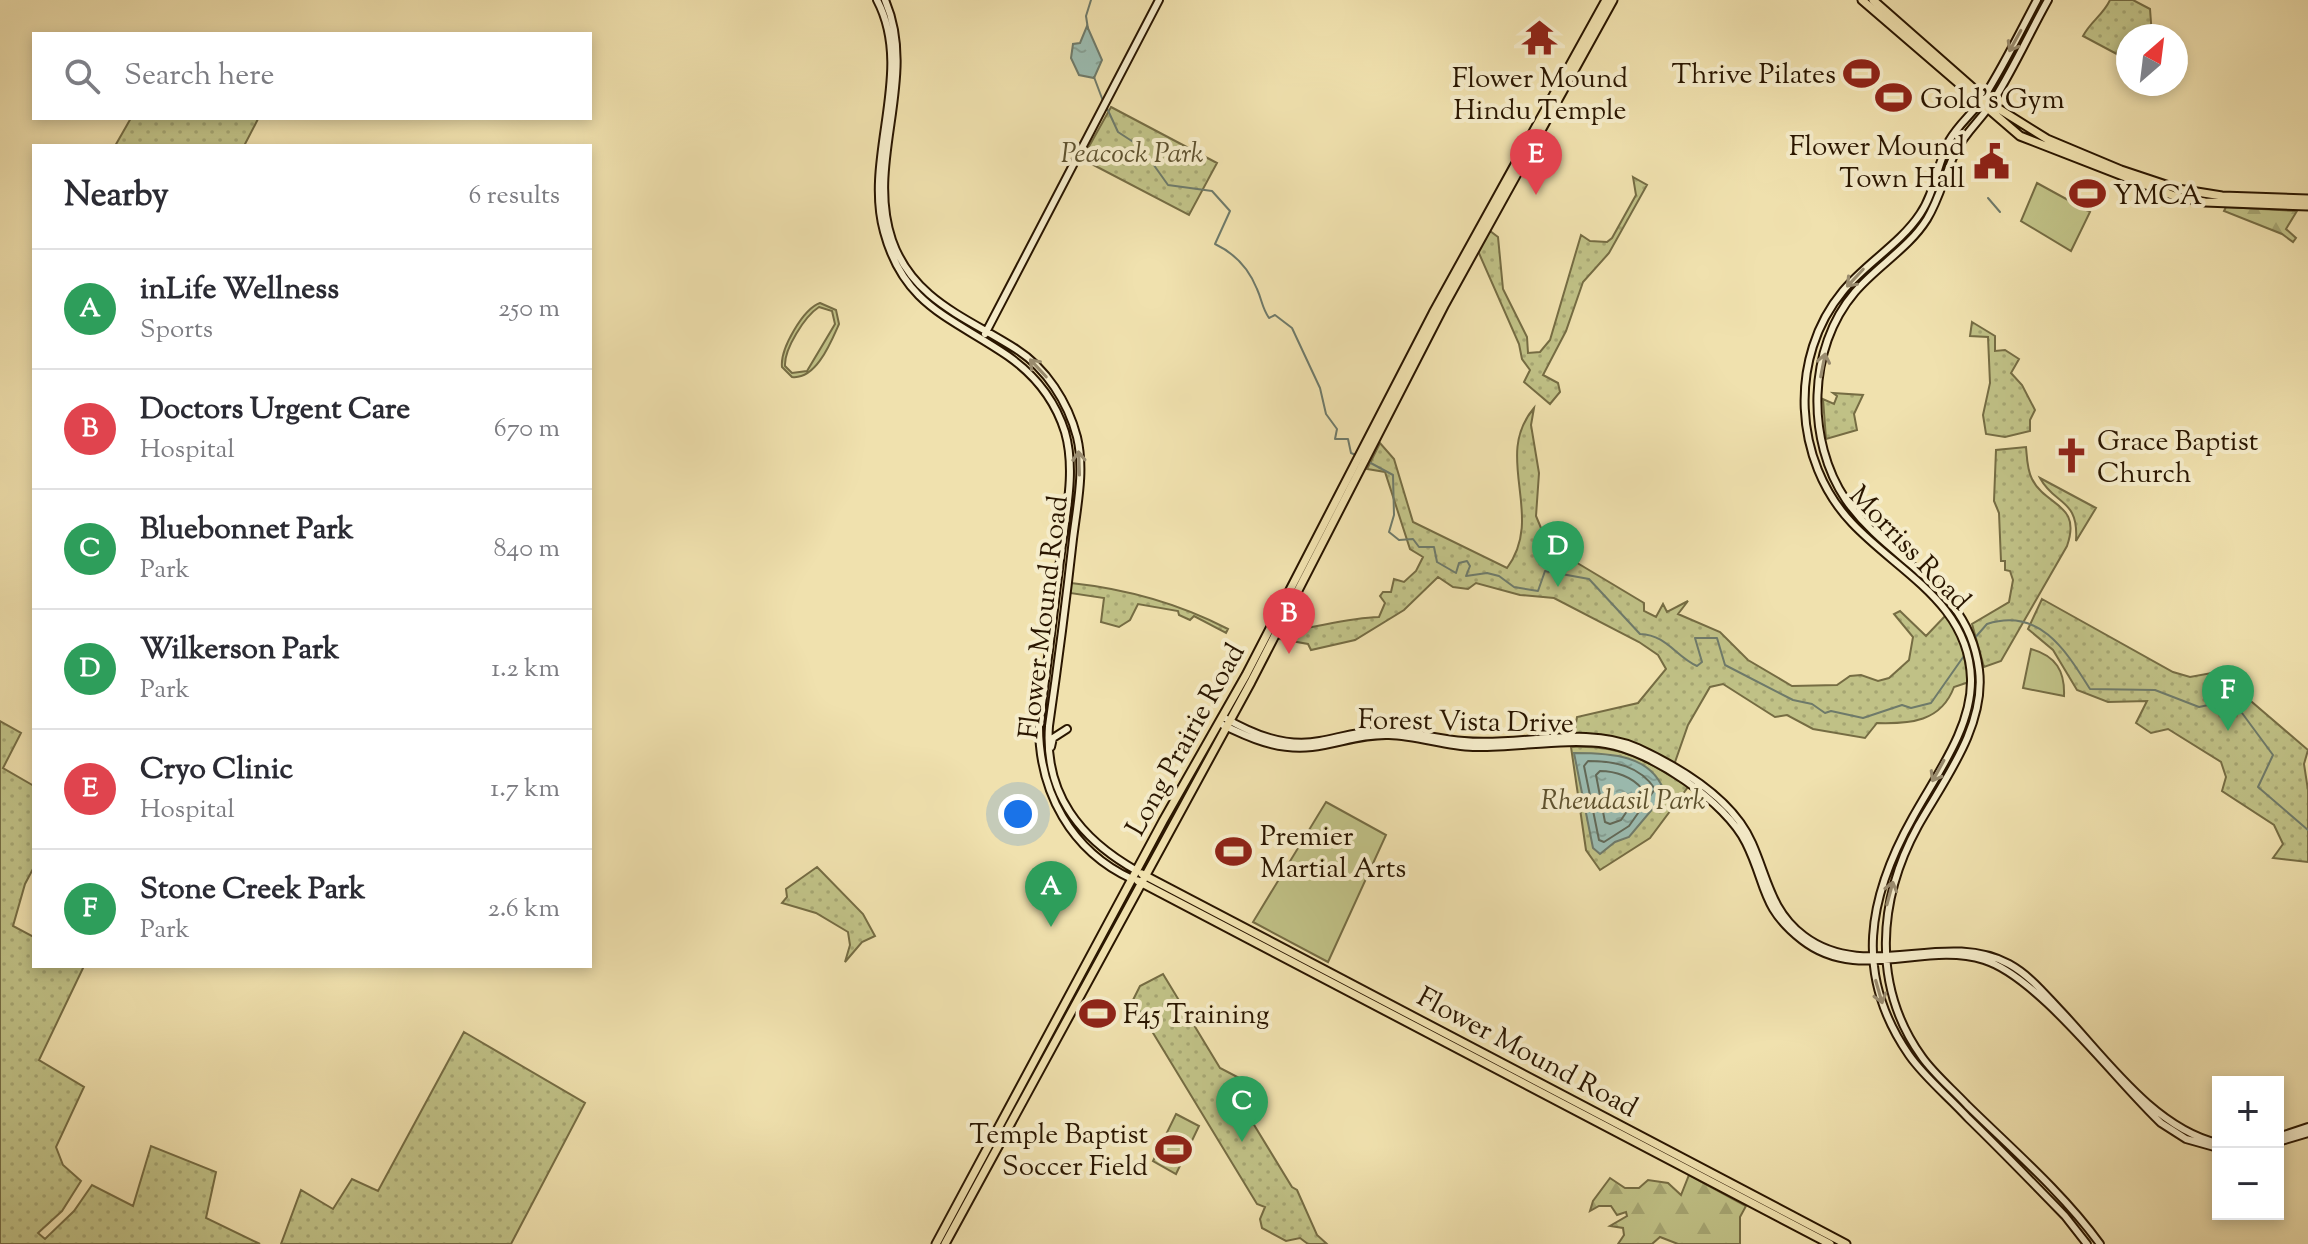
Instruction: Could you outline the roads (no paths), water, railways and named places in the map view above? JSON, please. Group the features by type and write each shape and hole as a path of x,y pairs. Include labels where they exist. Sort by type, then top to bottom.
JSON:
{"main road":[{"name":"Flower Mound Road","path":"877,0 891,48 878,177 884,233 899,269 921,301 1007,355 1039,383 1060,420 1068,448 1069,480 1039,726 1040,759 1055,796 1086,848 1810,1228 1846,1244"},
{"name":"Flower Mound Road","path":"885,0 894,28 898,58 885,195 891,236 901,264 922,289 946,310 1026,356 1047,377 1072,421 1079,450 1080,481 1049,726 1055,796"},
{"path":"981,340 1159,0"},
{"name":"Long Prairie Road","path":"1095,956 1100,939 1174,819 1187,787 1585,45 1606,0"},
{"name":"Long Prairie Road","path":"1585,45 1613,0"},
{"name":"Morriss Road","path":"2037,0 1982,101 1949,141 1923,209 1911,226 1856,276 1832,306 1815,339 1805,390 1808,437 1821,476 1836,503 1865,536 1943,604 1964,643 1969,663 1970,698 1961,728 1896,848 1880,885 1872,928 1873,960 1887,1014 1909,1056 2065,1216 2087,1244"},
{"name":"Morriss Road","path":"2048,0 1989,107 1957,150 1922,227 1873,272 1845,305 1825,353 1817,409 1823,449 1845,498 1872,531 1943,592 1957,608 1976,652 1980,684 1973,720 1892,883 1885,914 1886,959 1899,1012 1930,1067 2077,1215 2100,1244"},
{"path":"1867,1 1989,107 2120,177 2170,195 2205,202 2308,206"},
{"path":"2073,154 2138,177"},
{"path":"2120,177 2121,174 2138,177 2199,193 2308,199"},
{"name":"Long Prairie Road","path":"936,1244 1095,956 1127,906 1138,876 1189,784 1199,758 1224,721"},
{"name":"Forest Vista Drive","path":"1224,721 1265,743 1310,745 1387,730 1504,744 1605,738 1653,756 1711,793 1732,812 1752,842 1774,903 1799,932 1833,951 1873,960 1953,955 1982,959 2004,968 2026,983 2161,1123 2186,1139 2212,1144"},
{"path":"1049,754 1053,738 1067,729"},
{"name":"Flower Mound Road","path":"1138,876 1151,887 1230,924"},
{"path":"1127,906 1142,888 1151,887"},
{"path":"945,1244 1089,976 1095,956"},
{"path":"2284,1137 2308,1127"},
{"path":"2284,1139 2308,1133"},
{"name":"Flower Mound Road","path":"1810,1228 1830,1244"}],"water":[{"path":"1087,26 1102,60 1094,78 1079,75 1071,58 1073,44 1080,43"},
{"name":"Rheudasil Park","path":"1574,753 1615,755 1640,763 1651,771 1665,794 1629,837 1615,842 1600,854 1593,848"}],"waterway":[{"path":"1088,29 1086,16 1091,0"},
{"path":"1094,77 1103,101"},
{"path":"1106,106 1118,132 1141,147 1168,185 1212,191 1230,211 1215,244 1245,268 1269,318 1275,315 1292,328 1320,388 1326,414 1337,429 1335,439 1348,439 1351,453 1358,456"},
{"path":"1988,198 2000,212"},
{"path":"1367,461 1393,475 1394,515 1389,532 1399,540 1413,539 1419,547 1434,547 1437,562 1456,573 1459,563 1467,561 1470,566 1466,576 1487,573 1499,576 1514,587 1538,591 1545,571 1589,579 1640,634 1657,638 1689,662 1697,666 1702,662 1695,638 1717,638 1725,665 1793,700 1812,704 1825,713 1831,711 1863,718 1902,705 1911,708 1931,703 1966,653"},
{"path":"1973,640 1987,624 2006,620 2022,622 2037,627 2061,647 2090,689 2155,690 2199,707 2227,701 2242,713 2273,755 2258,787 2308,830"}],"place":[{"name":"Flower Mound Hindu Temple","path":"1540,37"},
{"name":"Thrive Pilates","path":"1862,73"},
{"name":"Gold's Gym","path":"1894,98"},
{"name":"Flower Mound Town Hall","path":"1991,161"},
{"name":"YMCA","path":"2087,194"},
{"name":"Cryo Clinic","path":"1536,195"},
{"name":"Grace Baptist Church","path":"2071,456"},
{"name":"Wilkerson Park","path":"1558,587"},
{"name":"Doctors Urgent Care","path":"1289,654"},
{"name":"Stone Creek Park","path":"2228,731"},
{"name":"Premier Martial Arts","path":"1234,851"},
{"name":"inLife Wellness","path":"1051,927"},
{"name":"F45 Training","path":"1097,1013"},
{"name":"Bluebonnet Park","path":"1242,1142"},
{"name":"Temple Baptist Soccer Field","path":"1174,1149"}],"park label":[{"name":"Peacock Park","path":"1132,152"}]}
